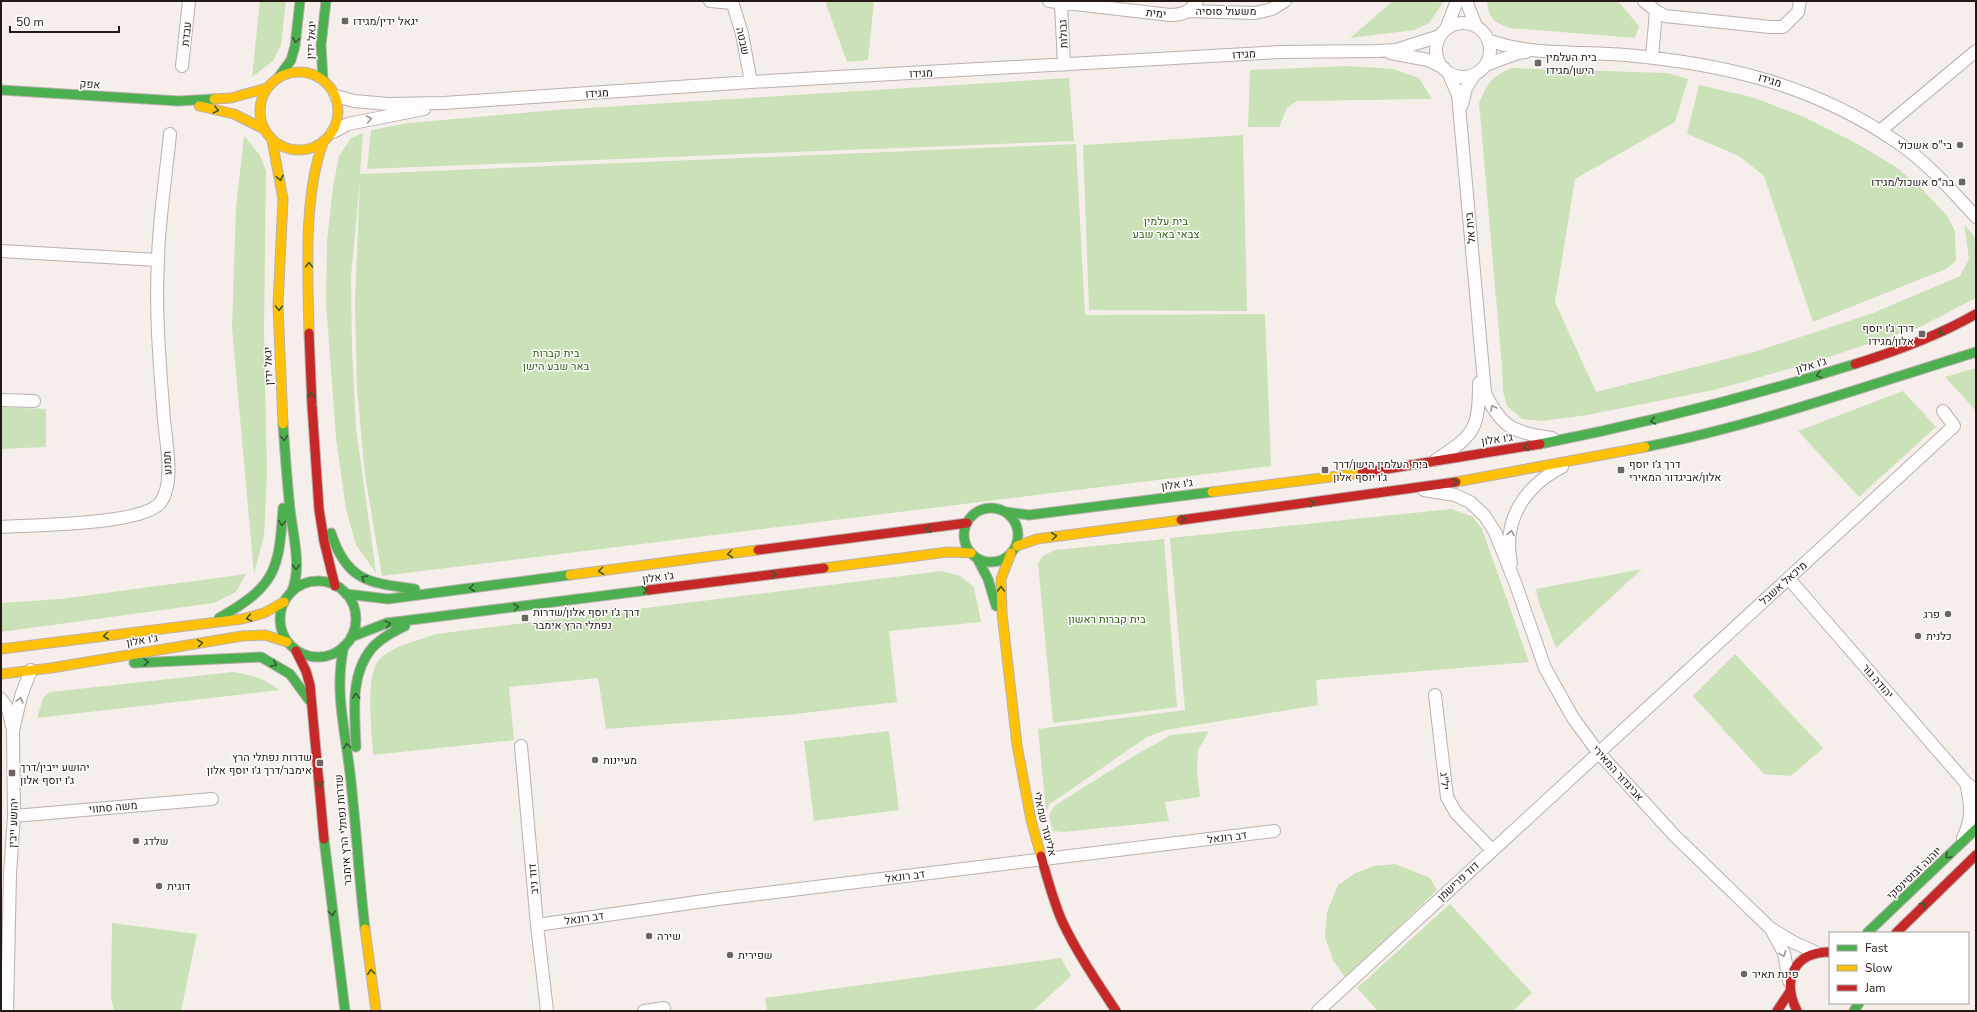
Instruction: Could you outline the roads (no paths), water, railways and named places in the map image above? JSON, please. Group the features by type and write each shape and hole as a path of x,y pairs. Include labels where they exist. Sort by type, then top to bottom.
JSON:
{"main road":[{"name":"יגאל ידין","path":"278,78 291,60 295,46 300,1"},
{"name":"יגאל ידין","path":"323,80 321,45 326,1"},
{"path":"301,72 313,74 323,80 336,96 339,114 333,132 323,143 314,148 303,151 292,150 281,146 272,140 264,129 260,119 262,97 267,88 278,78 289,73 301,72"},
{"name":"אפק","path":"1,90 178,101 231,98 267,88"},
{"name":"אפק","path":"178,101 234,114 264,129"},
{"name":"יגאל ידין","path":"272,140 283,199 278,306 281,401 297,564 296,580 292,591"},
{"path":"323,143 318,155 310,229 308,306 311,399 318,489 324,541 335,586"},
{"name":"ג'ו אלון","path":"1006,512 1029,516 1433,461 1563,440 1658,420 1782,387 1923,340 1976,314"},
{"path":"1014,550 1019,538 1016,523 1006,512 998,508 988,508 980,510 972,515 967,523 964,538 974,555 986,561 995,562 1004,559 1014,550 1038,538 1417,488 1574,462 1723,429 1976,352"},
{"path":"210,623 240,607 254,596 272,573 279,556 287,470"},
{"path":"318,489 332,537 338,551 350,568 365,579 376,584 443,592"},
{"name":"ג'ו אלון","path":"346,594 388,599 967,523"},
{"name":"אליעזר שמאלי","path":"1014,550 1001,579 1003,627 1025,792 1042,859 1062,920 1084,962 1116,1011"},
{"name":"ג'ו אלון","path":"351,637 387,623 948,552 974,555"},
{"name":"אליעזר שמאלי","path":"974,555 988,579 1003,627"},
{"path":"313,582 324,582 335,586 346,594 352,603 356,614 355,626 351,637 344,646 334,654 321,657 308,656 296,650 287,642 282,632 280,612 284,602 292,591 302,585 313,582"},
{"name":"ג'ו אלון","path":"1,649 210,623 261,615 272,611 284,602"},
{"path":"356,847 356,688 360,666 375,643 390,633 423,619"},
{"name":"ג'ו אלון","path":"1,674 51,668 242,636 265,635 287,642"},
{"name":"שדרות נפתלי הרץ אימבר","path":"344,646 341,657 340,682 356,847 376,1011"},
{"name":"שדרות נפתלי הרץ אימבר","path":"296,650 306,671 312,703 329,888 345,1011"},
{"path":"51,668 261,657 290,674 312,703"},
{"name":"יוהנה זבוטינסקי","path":"1868,932 1976,829"},
{"path":"1897,932 1976,855"},
{"path":"1777,1011 1789,988 1798,964 1815,952 1829,952"},
{"path":"1789,988 1797,1011"}],"street":[{"name":"עבדת","path":"182,66 189,1"},
{"path":"710,1 732,2"},
{"path":"1189,11 1197,1"},
{"name":"משעול סוסיה","path":"1189,11 1255,13 1272,9 1285,1"},
{"path":"1457,1 1437,43 1437,56 1446,70 1461,76 1475,74 1486,65 1489,57 1488,40 1476,26 1466,1"},
{"path":"1644,1 1665,16 1770,27 1783,27 1798,12 1800,1"},
{"name":"שבטה","path":"732,2 742,34 752,82"},
{"name":"ימית","path":"1055,2 1170,15 1179,15 1189,11"},
{"name":"גבולות","path":"1055,2 1064,65"},
{"path":"1652,58 1656,11"},
{"path":"1443,33 1461,23 1476,26"},
{"name":"מגידו","path":"336,96 354,101 388,104 466,102 752,82 1280,52 1396,50 1443,33"},
{"name":"מגידו","path":"1488,40 1503,46 1697,63 1769,79 1800,90 1880,131 1898,142 1949,187 1976,217"},
{"name":"מגידו","path":"1486,65 1518,53 1543,50"},
{"name":"מגידו","path":"1376,51 1428,60 1446,70"},
{"path":"1880,131 1976,51"},
{"name":"בית אל","path":"1446,70 1458,96 1461,118 1479,338 1486,393 1499,420 1514,429 1529,434 1563,440"},
{"name":"בית אל","path":"1461,118 1463,98 1466,88 1475,74"},
{"name":"מגידו","path":"333,132 348,124 368,119 466,102"},
{"name":"תמנע","path":"1,527 115,518 146,512 159,503 166,492 168,460 160,371 158,260 170,134"},
{"path":"1,251 158,260"},
{"name":"בית אל","path":"1433,461 1466,439 1474,427 1479,409 1479,338"},
{"path":"1,400 34,401"},
{"name":"מיכאל אשבל","path":"1598,752 1789,579 1954,426 1943,411"},
{"name":"אביגדור המאירי","path":"1516,585 1510,557 1509,535 1518,507 1532,487 1551,473 1574,462"},
{"name":"אביגדור המאירי","path":"1417,488 1455,496 1470,502 1484,515 1494,532 1516,585 1545,668 1572,718 1598,752 1675,836 1770,928 1793,942 1815,952"},
{"name":"יהודה גור","path":"1789,579 1971,787 1971,812 1968,828 1960,845"},
{"name":"יהושע ייבין","path":"7,1011 10,954 6,874 14,816 14,731 21,696 31,670"},
{"name":"יל\"ג","path":"1435,695 1447,797 1456,812 1492,850"},
{"name":"יהושע ייבין","path":"1,699 8,710 14,731"},
{"name":"דוד ניב","path":"521,746 537,925 547,1011"},
{"name":"דוד פרישמן","path":"1318,1011 1598,752"},
{"name":"משה סתווי","path":"14,816 212,799"},
{"name":"דב רונאל","path":"537,925 718,899 1274,831"},
{"name":"אביגדור המאירי","path":"1770,928 1784,954 1787,965 1789,988"},
{"path":"644,1011 664,1008"}],"place":[{"name":"יגאל ידין/מגידו","path":"345,21"},
{"name":"בית העלמין הישן/מגידו","path":"1538,63"},
{"name":"בי\"ס אשכול","path":"1960,145"},
{"name":"בה״ס אשכול/מגידו","path":"1962,182"},
{"name":"דרך ג׳ו יוסף אלון/מגידו","path":"1922,334"},
{"name":"בית העלמין הישן/דרך ג׳ו יוסף אלון","path":"1325,470"},
{"name":"דרך ג׳ו יוסף אלון/אביגדור המאירי","path":"1621,470"},
{"name":"פרג","path":"1948,614"},
{"name":"דרך ג׳ו יוסף אלון/שדרות נפתלי הרץ אימבר","path":"525,618"},
{"name":"כלנית","path":"1918,636"},
{"name":"מעיינות","path":"595,760"},
{"name":"שדרות נפתלי הרץ אימבר/דרך ג׳ו יוסף אלון","path":"320,763"},
{"name":"יהושע ייבין/דרך ג׳ו יוסף אלון","path":"12,773"},
{"name":"שלדג","path":"136,841"},
{"name":"דוגית","path":"159,886"},
{"name":"שירה","path":"649,936"},
{"name":"שפירית","path":"730,955"},
{"name":"פינת תאיר","path":"1744,974"}],"park label":[{"name":"בית עלמין צבאי באר שבע","path":"1166,227"},
{"name":"בית קברות באר שבע הישן","path":"556,359"},
{"name":"בית קברות ראשון","path":"1107,619"}]}
